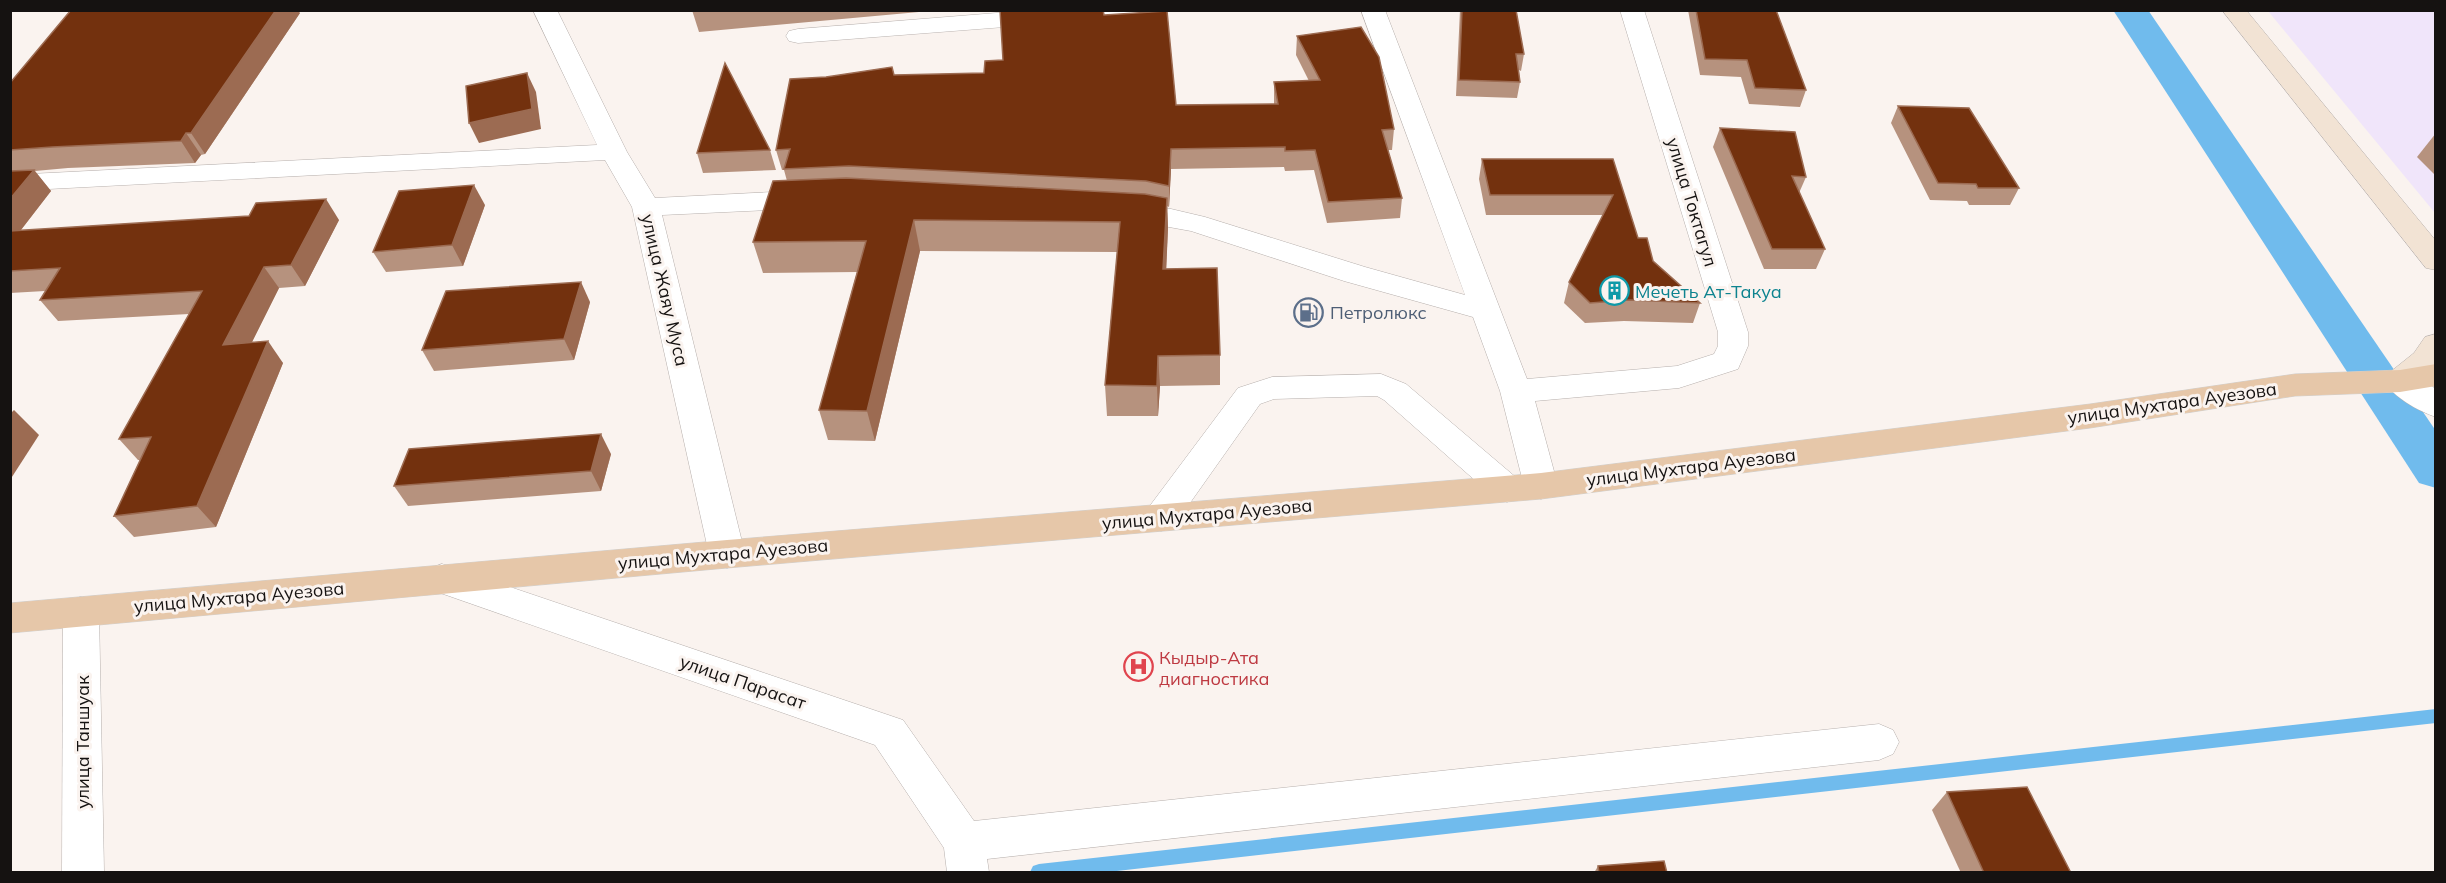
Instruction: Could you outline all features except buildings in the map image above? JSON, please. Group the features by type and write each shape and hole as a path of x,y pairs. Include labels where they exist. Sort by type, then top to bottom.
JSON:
{"main road":[{"path":"2233,10 2436,261"},
{"path":"2400,381 2420,368 2436,345"},
{"name":"улица Мухтара Ауезова","path":"10,618 727,554 1541,486 2090,416 2295,385 2400,381 2436,375"}],"street":[{"name":"улица Жаяу Муса","path":"545,10 614,152 646,207 727,554"},
{"path":"798,36 1133,10"},
{"path":"1373,10 1516,391 1541,486"},
{"name":"улица Токтагул","path":"1516,391 1679,377 1727,361 1733,346 1733,332 1632,10"},
{"path":"10,183 614,152"},
{"path":"646,207 843,198"},
{"path":"1100,210 1147,213 1193,222 1380,283 1487,311"},
{"path":"2400,381 2436,405"},
{"path":"1161,517 1249,396 1272,388 1381,385 1395,392 1507,489"},
{"name":"улица Парасат","path":"442,579 890,732 966,856"},
{"name":"улица Таншуак","path":"81,612 83,873"},
{"path":"966,856 1879,742"}],"shaded area":[{"path":"2268,11 2435,11 2435,213"}],"waterway":[{"path":"2130,10 2436,470"},
{"path":"1039,872 2436,716"}],"place":[{"name":"Мечеть Ат-Такуа","path":"1614,291"},
{"name":"Петролюкс","path":"1309,312"},
{"name":"Кыдыр-Ата диагностика","path":"1138,667"}]}
